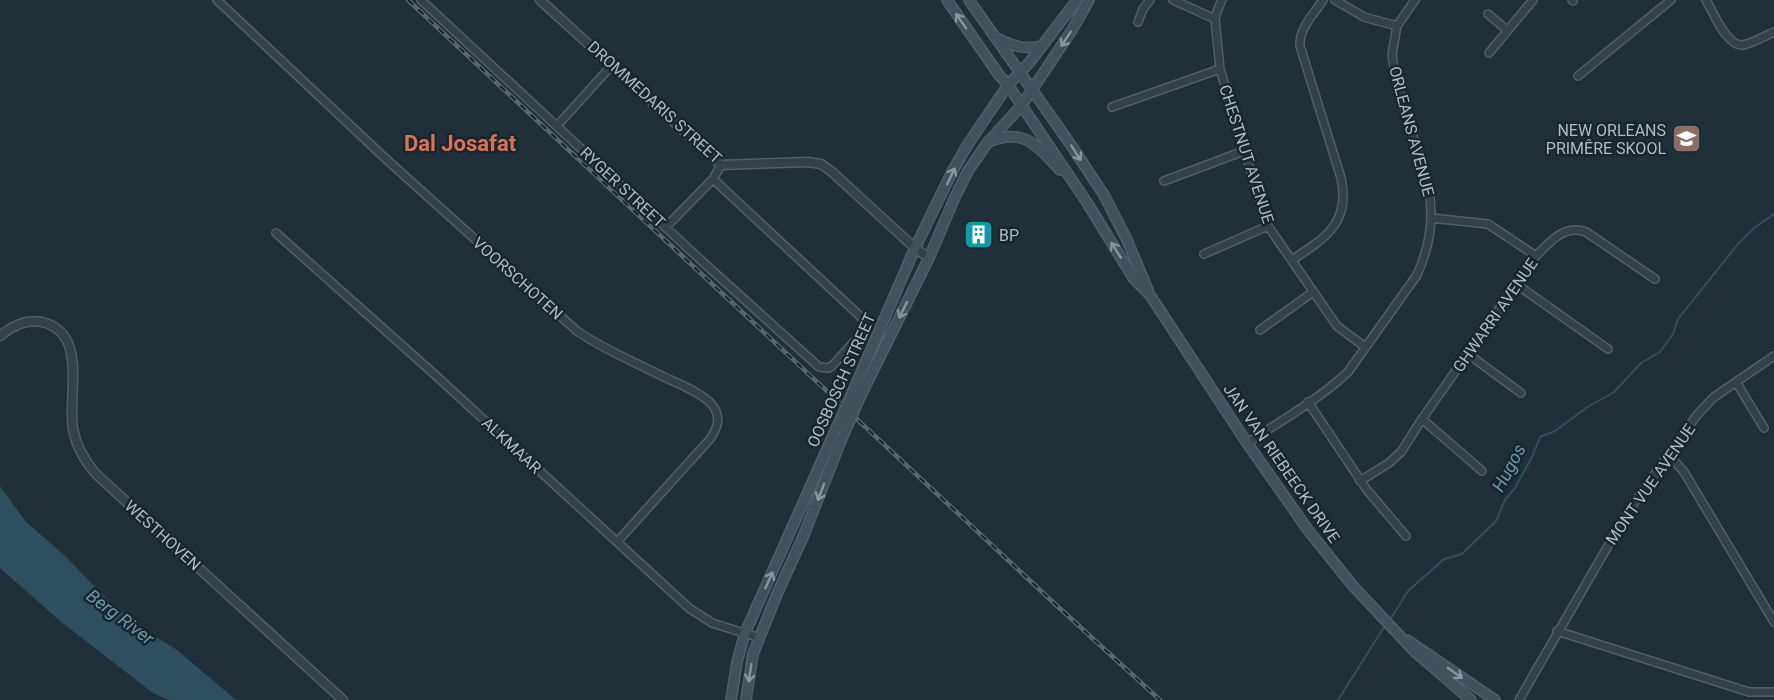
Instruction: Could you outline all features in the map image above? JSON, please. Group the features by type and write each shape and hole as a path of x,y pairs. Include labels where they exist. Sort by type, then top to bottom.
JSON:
{"main road":[{"name":"JAN VAN RIEBEECK DRIVE","path":"947,0 1022,105 1086,201 1134,279 1150,295"},
{"name":"JAN VAN RIEBEECK DRIVE","path":"969,0 1104,195 1127,240 1150,295 1247,443 1308,530 1371,607 1414,651 1471,700"},
{"name":"OOSBOSCH STREET","path":"746,700 753,654 803,537 915,248 968,144 1008,85 1042,46 1077,0"},
{"name":"OOSBOSCH STREET","path":"731,700 745,633 836,429 929,258 959,188 977,156 1022,105 1089,0"},
{"path":"994,37 1014,47 1029,49 1042,46"},
{"path":"988,142 1012,135 1027,140 1058,168 1086,201"},
{"name":"JAN VAN RIEBEECK DRIVE","path":"1402,638 1419,647 1495,700"}],"street":[{"name":"VOORSCHOTEN","path":"217,0 386,159 577,331 603,347 699,395 714,407 718,423 710,440 617,542"},
{"name":"RYGER STREET","path":"421,0 819,366 828,368 832,366 862,333 864,324 861,317 713,179"},
{"name":"DROMMEDARIS STREET","path":"540,0 721,165 808,162 820,164 929,258"},
{"path":"1138,22 1143,9 1150,0"},
{"path":"1173,0 1215,19"},
{"name":"CHESTNUT AVENUE","path":"1222,0 1215,19 1220,69 1263,212 1269,226 1336,326 1365,348"},
{"path":"1292,261 1331,231 1343,206 1344,192 1341,178 1300,46 1302,31 1323,0"},
{"path":"1335,0 1364,17 1397,26"},
{"name":"ORLEANS AVENUE","path":"1247,443 1348,372 1417,275 1424,258 1430,239 1432,204 1395,76 1392,54 1397,26 1415,0"},
{"path":"1489,53 1533,0"},
{"path":"1578,76 1671,0"},
{"path":"1706,0 1728,38 1734,43 1745,45 1774,32"},
{"path":"1488,15 1507,30"},
{"path":"557,126 612,65"},
{"path":"1112,107 1220,69"},
{"path":"1164,182 1244,151"},
{"path":"666,227 713,179 721,165"},
{"path":"1431,218 1488,224 1536,256"},
{"path":"1204,254 1269,226"},
{"name":"GHWARRI AVENUE","path":"1360,481 1396,458 1536,256 1562,233 1571,229 1586,232 1655,279"},
{"name":"ALKMAAR","path":"276,233 700,616 712,623 760,638"},
{"path":"1516,284 1608,349"},
{"path":"1260,330 1313,292"},
{"name":"WESTHOVEN","path":"0,336 12,327 30,321 46,323 59,330 71,353 73,364 71,418 76,441 96,474 343,700"},
{"path":"1468,354 1521,393"},
{"name":"MONT VUE AVENUE","path":"1519,700 1627,513 1706,405 1714,397 1774,356"},
{"path":"1736,382 1764,428"},
{"path":"1308,402 1360,481 1406,536"},
{"path":"1422,419 1482,471"},
{"path":"1669,455 1684,472 1774,622"},
{"path":"1557,631 1749,692 1774,692"},
{"path":"1746,700 1749,692"}],"water":[{"name":"Berg River","path":"0,486 25,521 64,555 108,600 141,628 177,650 236,700 169,700 153,693 60,621 0,568"}],"waterway":[{"name":"Hugos","path":"1390,620 1408,591 1444,559 1462,554 1496,521 1505,500 1515,488 1532,457 1540,437 1555,431 1586,408 1614,392 1641,363 1660,352 1673,334 1678,319 1738,244 1754,228 1774,214"},
{"name":"Hugos","path":"1338,700 1386,624"}],"railway":[{"path":"408,0 1160,700"}],"place":[{"name":"NEW ORLEANS PRIMÊRE SKOOL","path":"1687,139"},
{"name":"BP","path":"978,235"}],"district":[{"name":"Dal Josafat","path":"460,143"}]}
